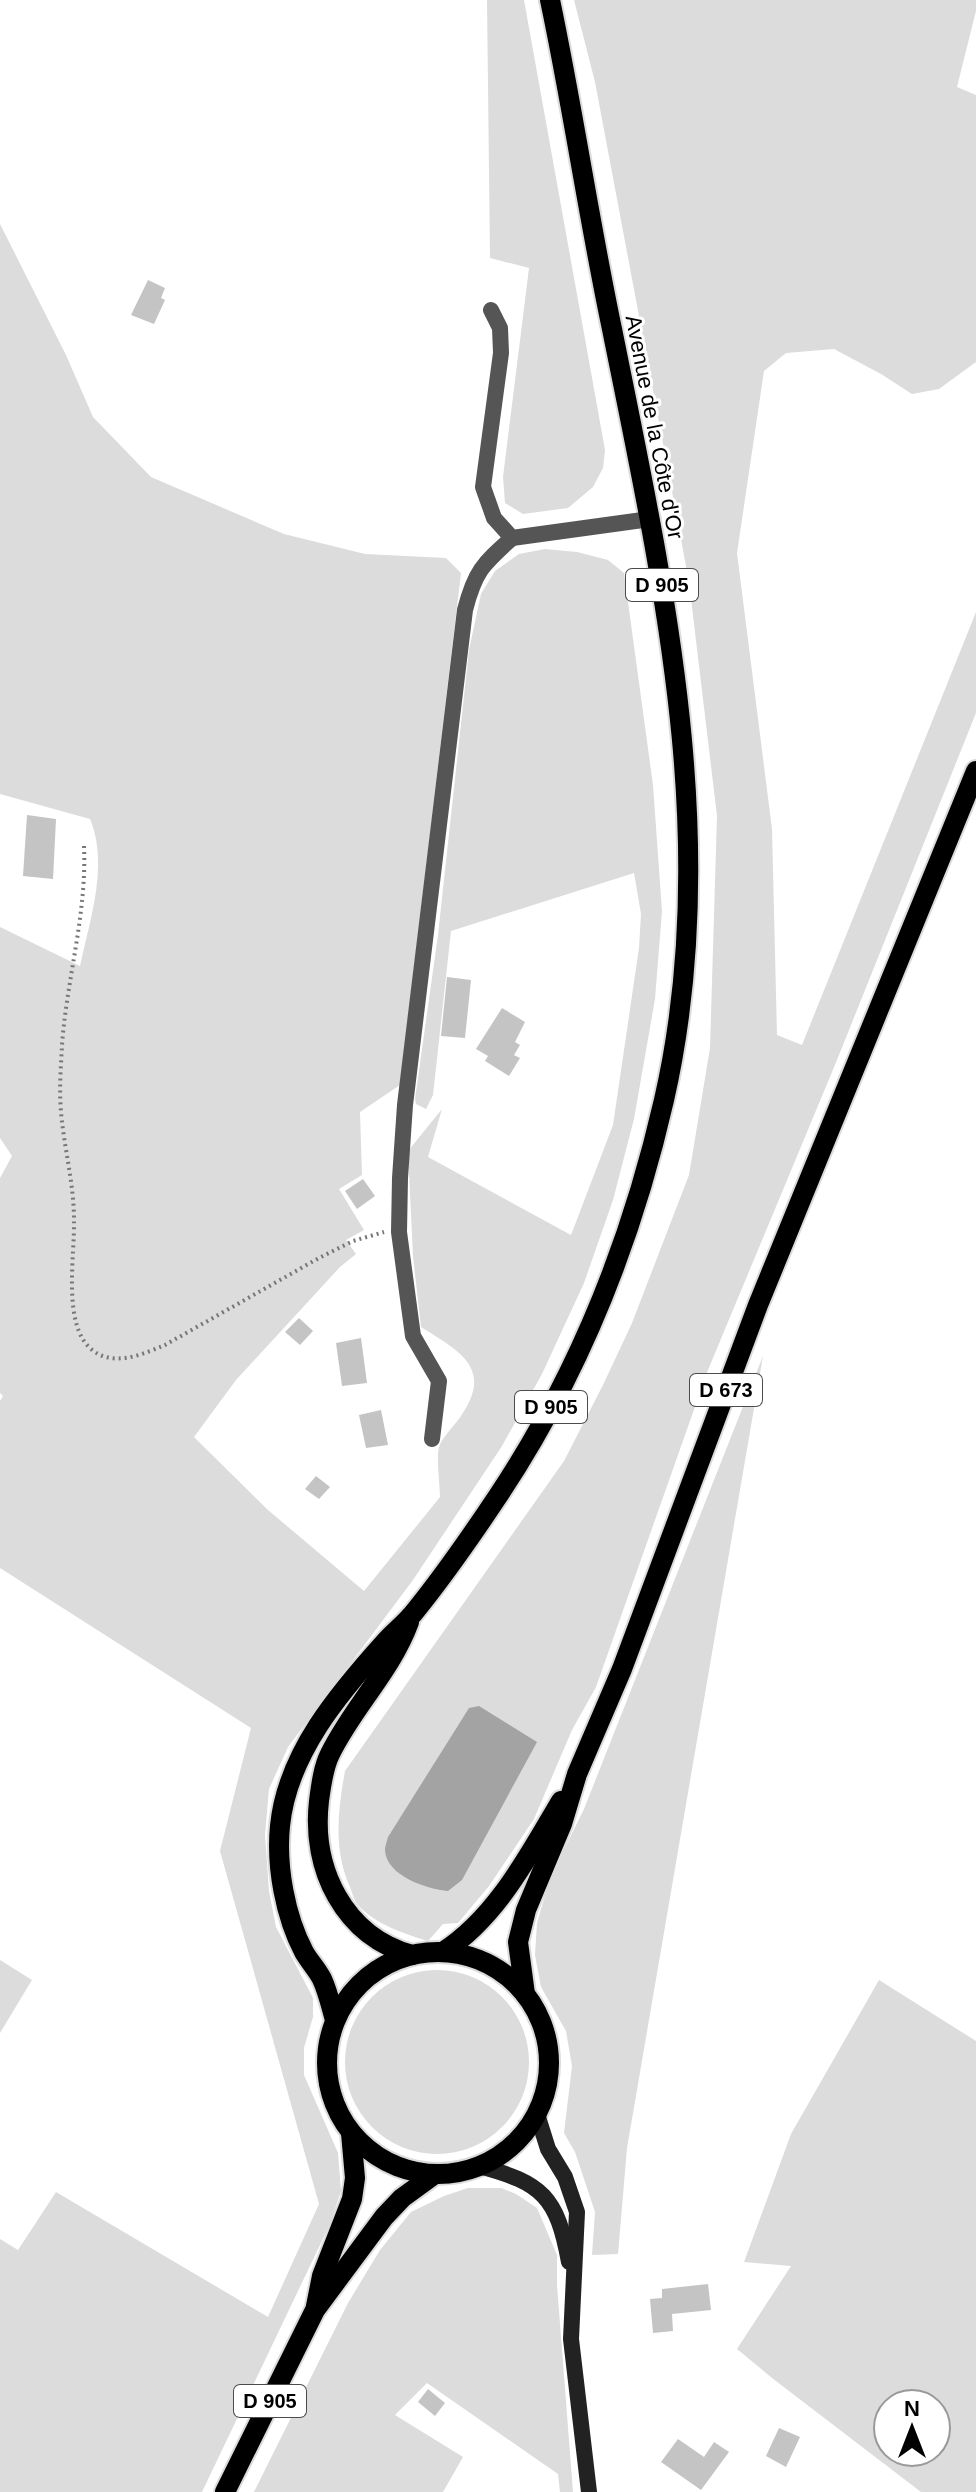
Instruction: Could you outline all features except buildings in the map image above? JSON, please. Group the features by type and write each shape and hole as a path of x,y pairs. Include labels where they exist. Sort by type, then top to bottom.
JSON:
{"main road":[{"name":"Avenue de la Côte d'Or","path":"335,2020 321,1976 300,1940 285,1889 279,1845 285,1797 293,1770 316,1730 379,1649 412,1616 500,1492 539,1430 567,1377 621,1249 645,1175 665,1096 687,947 688,824 675,663 550,0"},
{"name":"D 673","path":"525,1994 519,1961 521,1927 562,1824 577,1774 622,1669 758,1305 976,771"},
{"name":"Avenue de la Côte d'Or","path":"412,1616 399,1648 328,1757 318,1816 324,1868 344,1909 359,1927 377,1940 412,1955"},
{"name":"D 673","path":"443,1952 482,1920 530,1853 577,1774"},
{"path":"443,1952 489,1964 525,1994 543,2026 549,2061 544,2097 537,2114 519,2140 507,2151 479,2166 435,2174 416,2172 380,2158 351,2133 338,2113 328,2079 328,2043 335,2020 360,1983 384,1966 412,1955 443,1952"},
{"path":"537,2114 548,2149 565,2177 577,2212 571,2339 589,2492"},
{"name":"D 905","path":"315,2310 322,2276 352,2199 355,2178 351,2133"},
{"path":"479,2166 530,2184 552,2204 562,2226 573,2283"},
{"name":"D 905","path":"225,2492 315,2310 384,2217 402,2198 435,2174"}],"street":[{"path":"491,310 500,328 501,353 483,487 494,518 512,538"},
{"path":"432,1439 439,1381 413,1336 399,1232 400,1178 405,1105 465,610 473,579 492,555 512,538 650,519"}],"path":[{"path":"84,846 84,889 64,1026 60,1088 74,1208 73,1312 79,1332 89,1348 102,1356 123,1359 142,1355 353,1241 377,1233 399,1232"}],"shaded area":[{"path":"487,0 524,0 605,450 603,468 593,487 568,508 523,514 505,503 503,477 529,268 490,258"},
{"path":"574,0 976,0 957,87 976,95 976,362 939,389 912,394 834,349 786,353 764,371 737,553 772,829 777,1035 802,1045 976,612 976,713 708,1370 596,1687 572,1730 534,1819 489,1886 458,1923 443,1924 428,1941 381,1923 355,1900 339,1844 345,1771 564,1461 603,1385 632,1323 689,1175 710,1048 717,816 689,582 595,82"},
{"path":"0,224 66,355 93,417 151,477 284,534 365,554 446,558 461,573 400,1085 360,1112 362,1175 339,1189 364,1230 346,1240 356,1254 340,1267 236,1380 194,1437 268,1510 364,1591 440,1497 439,1447 461,1416 474,1385 468,1362 448,1344 421,1327 413,1256 408,1151 442,1109 428,1157 571,1235 613,1125 639,948 641,914 634,873 451,931 433,1095 426,1109 416,1104 415,1099 438,935 469,650 481,594 495,571 519,554 545,549 577,552 608,560 624,573 653,785 662,911 655,999 634,1119 613,1200 584,1283 542,1374 502,1446 413,1580 288,1747 269,1789 265,1835 269,1891 276,1927 313,1998 313,2017 304,2048 304,2075 338,2153 341,2191 330,2224 202,2492 0,2492 0,2239 18,2250 56,2192 268,2317 319,2204 220,1851 251,1728 0,1568 0,1401 3,1396 0,1393 0,1178 12,1156 0,1138 0,927 80,966 93,911 98,855 90,819 0,794"},
{"path":"763,1356 627,2148 618,2254 592,2255 595,2212 575,2152 564,2133 572,2066 566,2031 541,1987 535,1955 537,1923 550,1878 584,1809"},
{"path":"479,1706 537,1742 462,1880 448,1891 429,1887 409,1880 392,1867 387,1859 386,1844 469,1708"},
{"path":"0,1960 32,1980 0,2033"},
{"path":"437,1970 455,1971 472,1977 502,1997 522,2027 528,2044 528,2080 522,2097 502,2127 472,2147 455,2153 437,2154 419,2153 402,2147 372,2127 352,2097 346,2080 345,2062 346,2044 352,2027 372,1997 402,1977 419,1971"},
{"path":"879,1980 976,2041 976,2492 921,2492 890,2468 952,2468 952,2388 872,2388 872,2455 737,2349 791,2266 744,2262 791,2134"},
{"path":"468,2188 501,2188 537,2208 557,2255 573,2492 560,2492 558,2474 427,2383 395,2415 463,2457 443,2492 254,2492 348,2303 380,2250 411,2212"}]}
